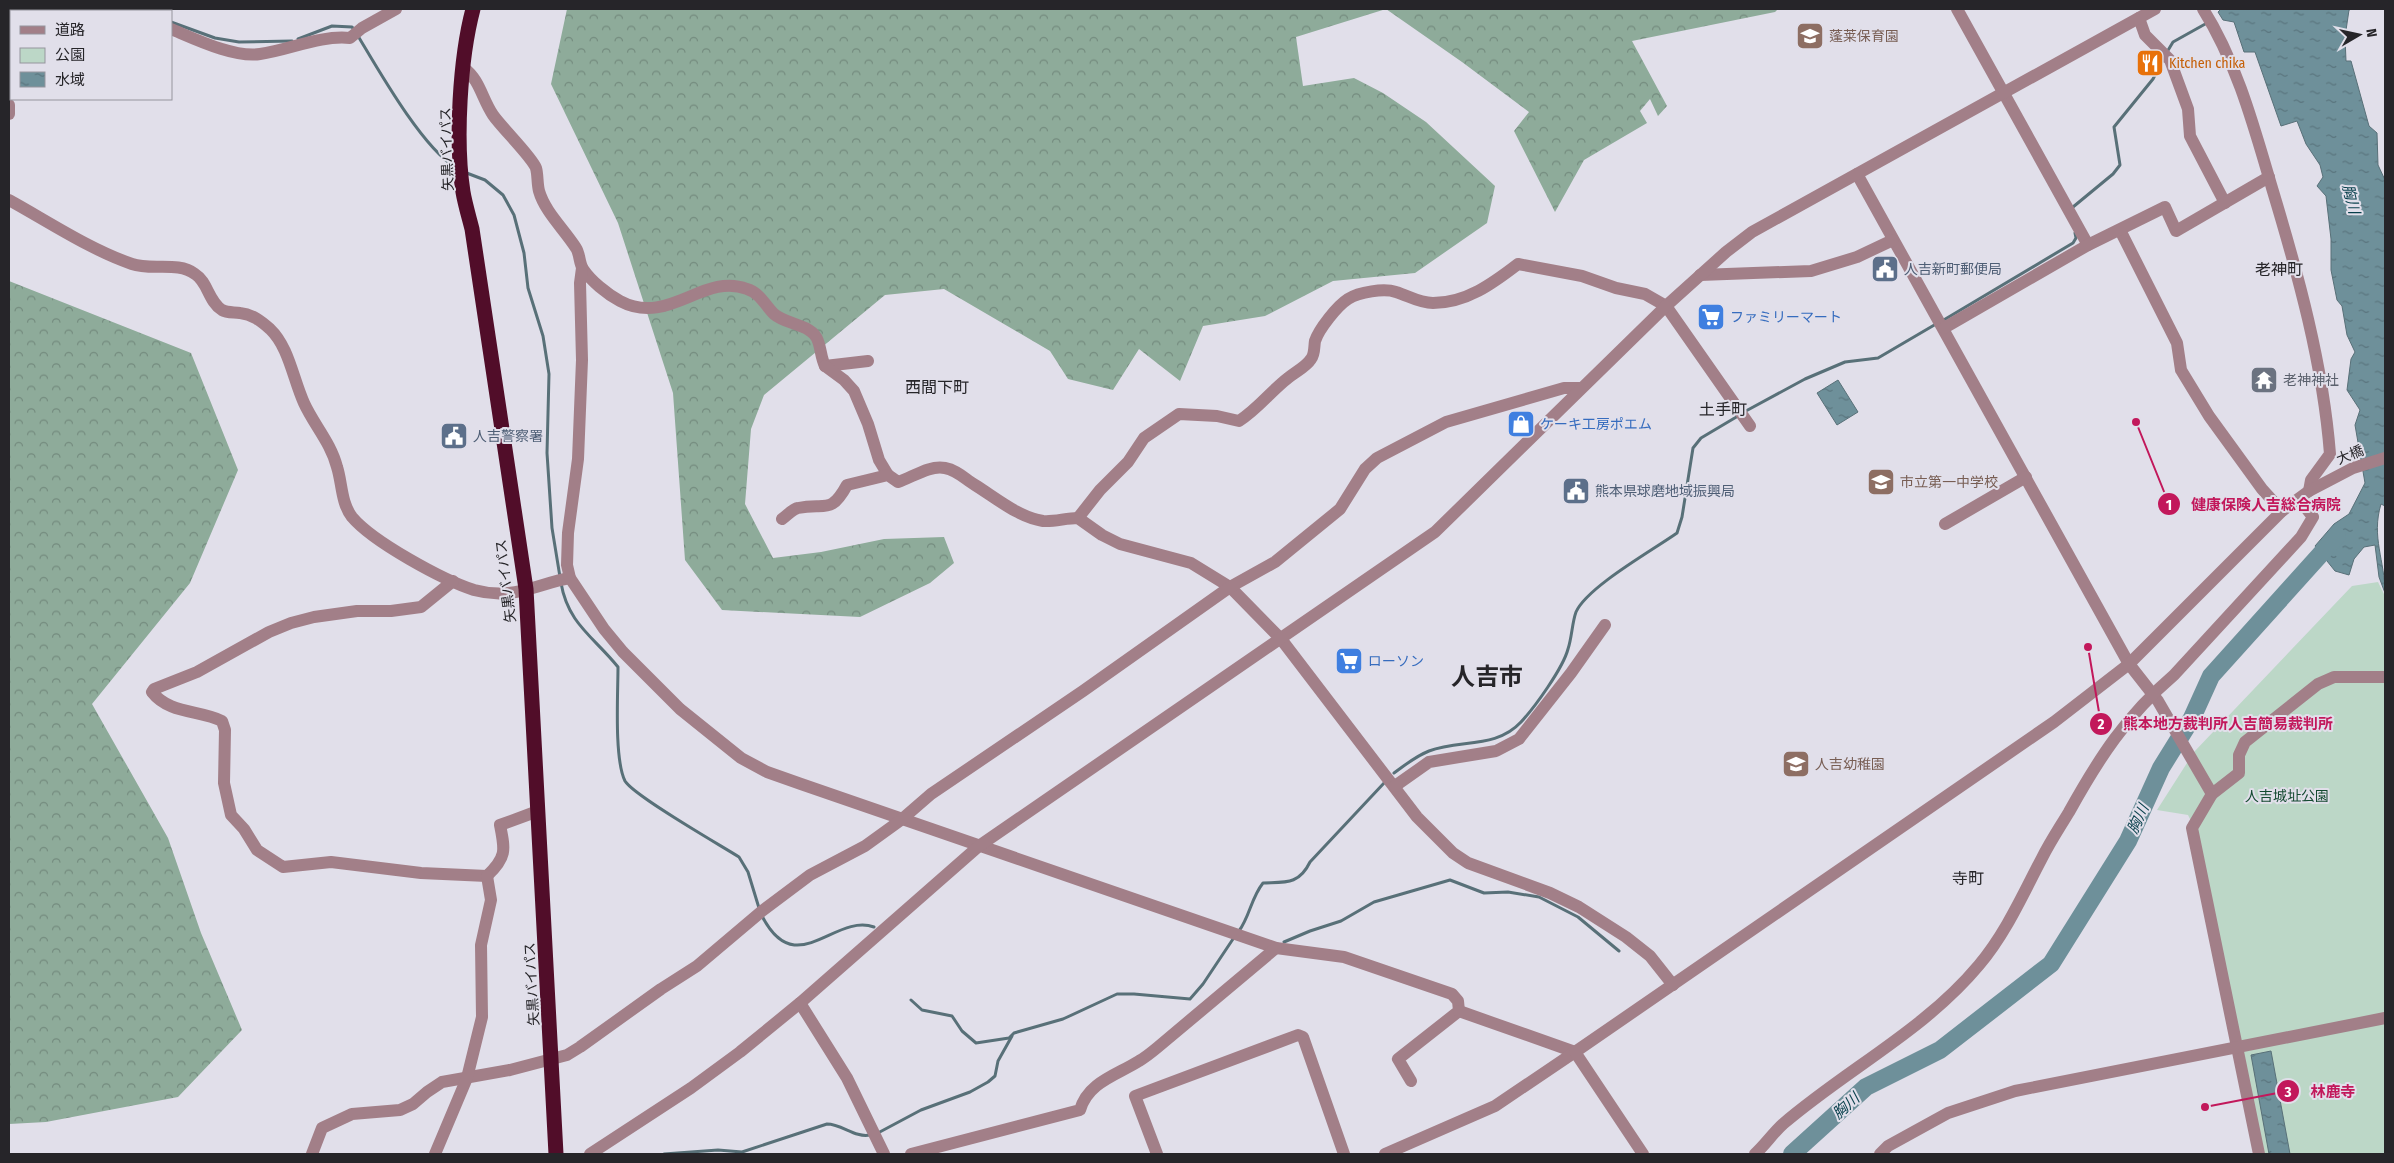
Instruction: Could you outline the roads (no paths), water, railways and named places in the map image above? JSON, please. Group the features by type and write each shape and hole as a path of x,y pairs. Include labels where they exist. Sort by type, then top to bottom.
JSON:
{"highway":[{"name":"矢黒バイパス","path":"474,9 464,68 461,110 463,191 472,229 526,589 556,1154"}],"street":[{"path":"172,29 222,48 258,54 334,36 350,38 362,28 396,9"},
{"path":"1957,9 2088,245"},
{"path":"1755,1154 1781,1125 1947,999 1979,965 2022,899 2043,856 2103,753 2118,731 2155,697 2301,537 2313,517 2304,495 2330,454 2328,426 2305,312 2287,239 2249,111 2237,79 2203,9"},
{"path":"590,1154 691,1088 800,1003 979,846 1435,532 1666,306 1752,232 2152,10"},
{"path":"2139,18 2146,35 2170,60 2188,109 2190,136 2225,203"},
{"path":"464,68 475,76 493,115 536,167 539,191 558,224 577,250 582,268 580,283 582,360 578,459 568,533 567,565 570,578 604,629 623,652 680,709 741,758 776,775 901,820 1276,948 1344,957 1452,994 1458,1001 1459,1011"},
{"path":"9,105 9,114"},
{"path":"1857,174 2130,664 2155,697 2212,794"},
{"path":"1944,328 2088,245 2165,207 2176,231 2269,177"},
{"path":"9,200 102,252 120,260 136,266 156,266 195,273 203,282 207,293 223,310 243,313 258,319 271,330 282,345 302,400 332,454 338,468 339,484 351,516 385,544 452,581 476,590 510,593 570,578"},
{"path":"2120,230 2177,343 2181,370 2209,416 2262,489 2282,511"},
{"path":"1700,275 1810,271 1849,260 1893,240"},
{"path":"1078,518 1100,490 1128,462 1144,438 1179,414 1217,416 1239,420 1250,414 1287,378 1308,363 1313,357 1315,341 1321,328 1347,299 1362,293 1394,291 1418,301 1433,303 1464,298 1495,282 1518,264 1582,276 1616,288 1644,294 1666,306 1750,426"},
{"path":"582,268 598,286 620,301 642,308 666,307 707,288 728,286 747,289 764,300 775,315 812,332 818,340 820,355 825,366 844,380 854,391 860,409 868,424 879,460 888,475 898,482 920,472 944,467 956,472 999,502 1027,516 1050,521 1078,518 1102,535 1120,544 1191,562 1230,587 1281,639 1417,817 1453,853 1468,864 1550,893 1580,907 1626,937 1650,956 1673,985"},
{"path":"825,366 868,361"},
{"path":"312,1154 322,1128 341,1117 368,1112 400,1110 414,1104 442,1082 510,1070 567,1055 697,966 759,913 810,875 865,846 901,820 930,794 1230,587 1275,562 1340,509 1365,469 1377,458 1446,422 1564,388 1581,388"},
{"name":"大橋","path":"1385,1154 1495,1106 2054,722 2130,664 2282,511 2304,495 2353,468 2385,458"},
{"path":"782,519 796,508 826,506 838,501 847,485 888,475"},
{"path":"1945,524 2026,477"},
{"path":"452,581 421,606 391,611 357,611 314,617 291,624 270,632 197,672 154,689 152,692 156,697 172,707 212,716 222,721 225,738 224,783 231,816 244,830 257,850 283,867 331,862 421,873 487,876 500,863 504,849 500,825 538,811"},
{"path":"1395,786 1429,762 1496,751 1519,739 1571,673 1605,625"},
{"path":"2260,1154 2192,828 2212,794 2239,773 2239,755 2245,742 2318,684 2334,676 2385,677"},
{"path":"435,1154 467,1078 482,1017 481,945 491,900 487,876"},
{"path":"911,1154 1080,1110 1083,1098 1092,1090 1112,1074 1138,1062 1158,1047 1276,948"},
{"path":"800,1003 847,1078 884,1154"},
{"path":"1459,1011 1575,1052 1643,1154"},
{"path":"1411,1081 1398,1059 1459,1011"},
{"path":"1880,1154 1888,1146 1948,1113 2015,1091 2385,1018"},
{"path":"1157,1154 1135,1096 1298,1035 1303,1037 1344,1154"}],"water":[{"path":"2221,9 2352,9 2349,10 2345,37 2346,61 2351,61 2369,126 2377,133 2378,165 2385,180 2385,506 2381,504 2377,527 2385,593 2379,577 2375,545 2364,547 2354,559 2349,575 2335,571 2315,546 2334,524 2349,514 2365,483 2355,425 2360,410 2347,390 2351,359 2355,352 2347,335 2342,306 2337,300 2331,270 2331,239 2326,196 2317,186 2323,177 2320,165 2306,144 2297,121 2281,126 2255,52 2244,52 2234,22 2223,20 2218,12"},
{"path":"1838,380 1858,412 1837,425 1817,393"},
{"path":"2271,1051 2290,1154 2269,1154 2251,1055"}],"waterway":[{"path":"123,9 130,10"},
{"path":"172,22 215,38 239,42 292,41"},
{"path":"2167,52 2173,42 2207,23"},
{"path":"298,39 332,26 352,27 355,31"},
{"path":"358,36 389,88 415,126 442,157 455,167"},
{"path":"2073,207 2113,174 2120,165 2114,127 2153,79 2164,58"},
{"path":"464,172 485,180 503,195 514,215 524,253 528,288 543,336 549,374 547,453 552,528 560,577"},
{"path":"1942,321 2073,243 2076,238 2075,233"},
{"path":"1744,412 1805,379 1845,362 1878,358 1936,324"},
{"path":"1394,773 1415,758 1429,751 1441,747 1489,740 1511,731 1521,722 1534,707 1561,666 1569,644 1576,612 1583,602 1606,580 1677,533 1682,517 1693,448 1701,438 1738,416"},
{"name":"胸川","path":"1792,1154 1866,1087 1940,1050 2051,964 2128,841 2161,768 2192,718 2211,676 2337,536"},
{"path":"561,583 564,597 576,620 618,667 618,742 619,758 625,781 644,798 739,857 748,872 759,908"},
{"path":"1239,931 1263,883 1291,881 1301,875 1310,862 1385,782"},
{"path":"1284,942 1341,921 1374,902 1450,880 1484,893 1508,892 1539,897 1578,917 1619,951"},
{"path":"762,916 775,935 788,944 802,945 859,925 874,927"},
{"path":"911,1000 922,1010 952,1016 962,1031 976,1043 1009,1038 1014,1033 1063,1019 1117,994 1190,999 1203,984 1235,936"},
{"path":"876,1134 921,1110 970,1092 988,1082 995,1076 998,1061 1012,1036"},
{"path":"664,1154 718,1150 742,1152 827,1124 838,1126 859,1135 870,1135"}],"place":[{"name":"蓬莱保育園","path":"1810,36"},
{"name":"Kitchen chika","path":"2150,63"},
{"name":"人吉新町郵便局","path":"1885,269"},
{"name":"ファミリーマート","path":"1711,317"},
{"name":"老神神社","path":"2264,380"},
{"name":"健康保険人吉総合病院","path":"2136,422"},
{"name":"ケーキ工房ポエム","path":"1521,424"},
{"name":"人吉警察署","path":"454,436"},
{"name":"市立第一中学校","path":"1881,482"},
{"name":"熊本県球磨地域振興局","path":"1576,491"},
{"name":"熊本地方裁判所人吉簡易裁判所","path":"2088,647"},
{"name":"ローソン","path":"1349,661"},
{"name":"人吉幼稚園","path":"1796,764"},
{"name":"林鹿寺","path":"2205,1107"}],"district":[{"name":"老神町","path":"2279,269"},
{"name":"西間下町","path":"937,387"},
{"name":"土手町","path":"1723,409"},
{"name":"人吉市","path":"1487,677"},
{"name":"寺町","path":"1968,878"}],"park label":[{"name":"人吉城址公園","path":"2287,796"}]}
